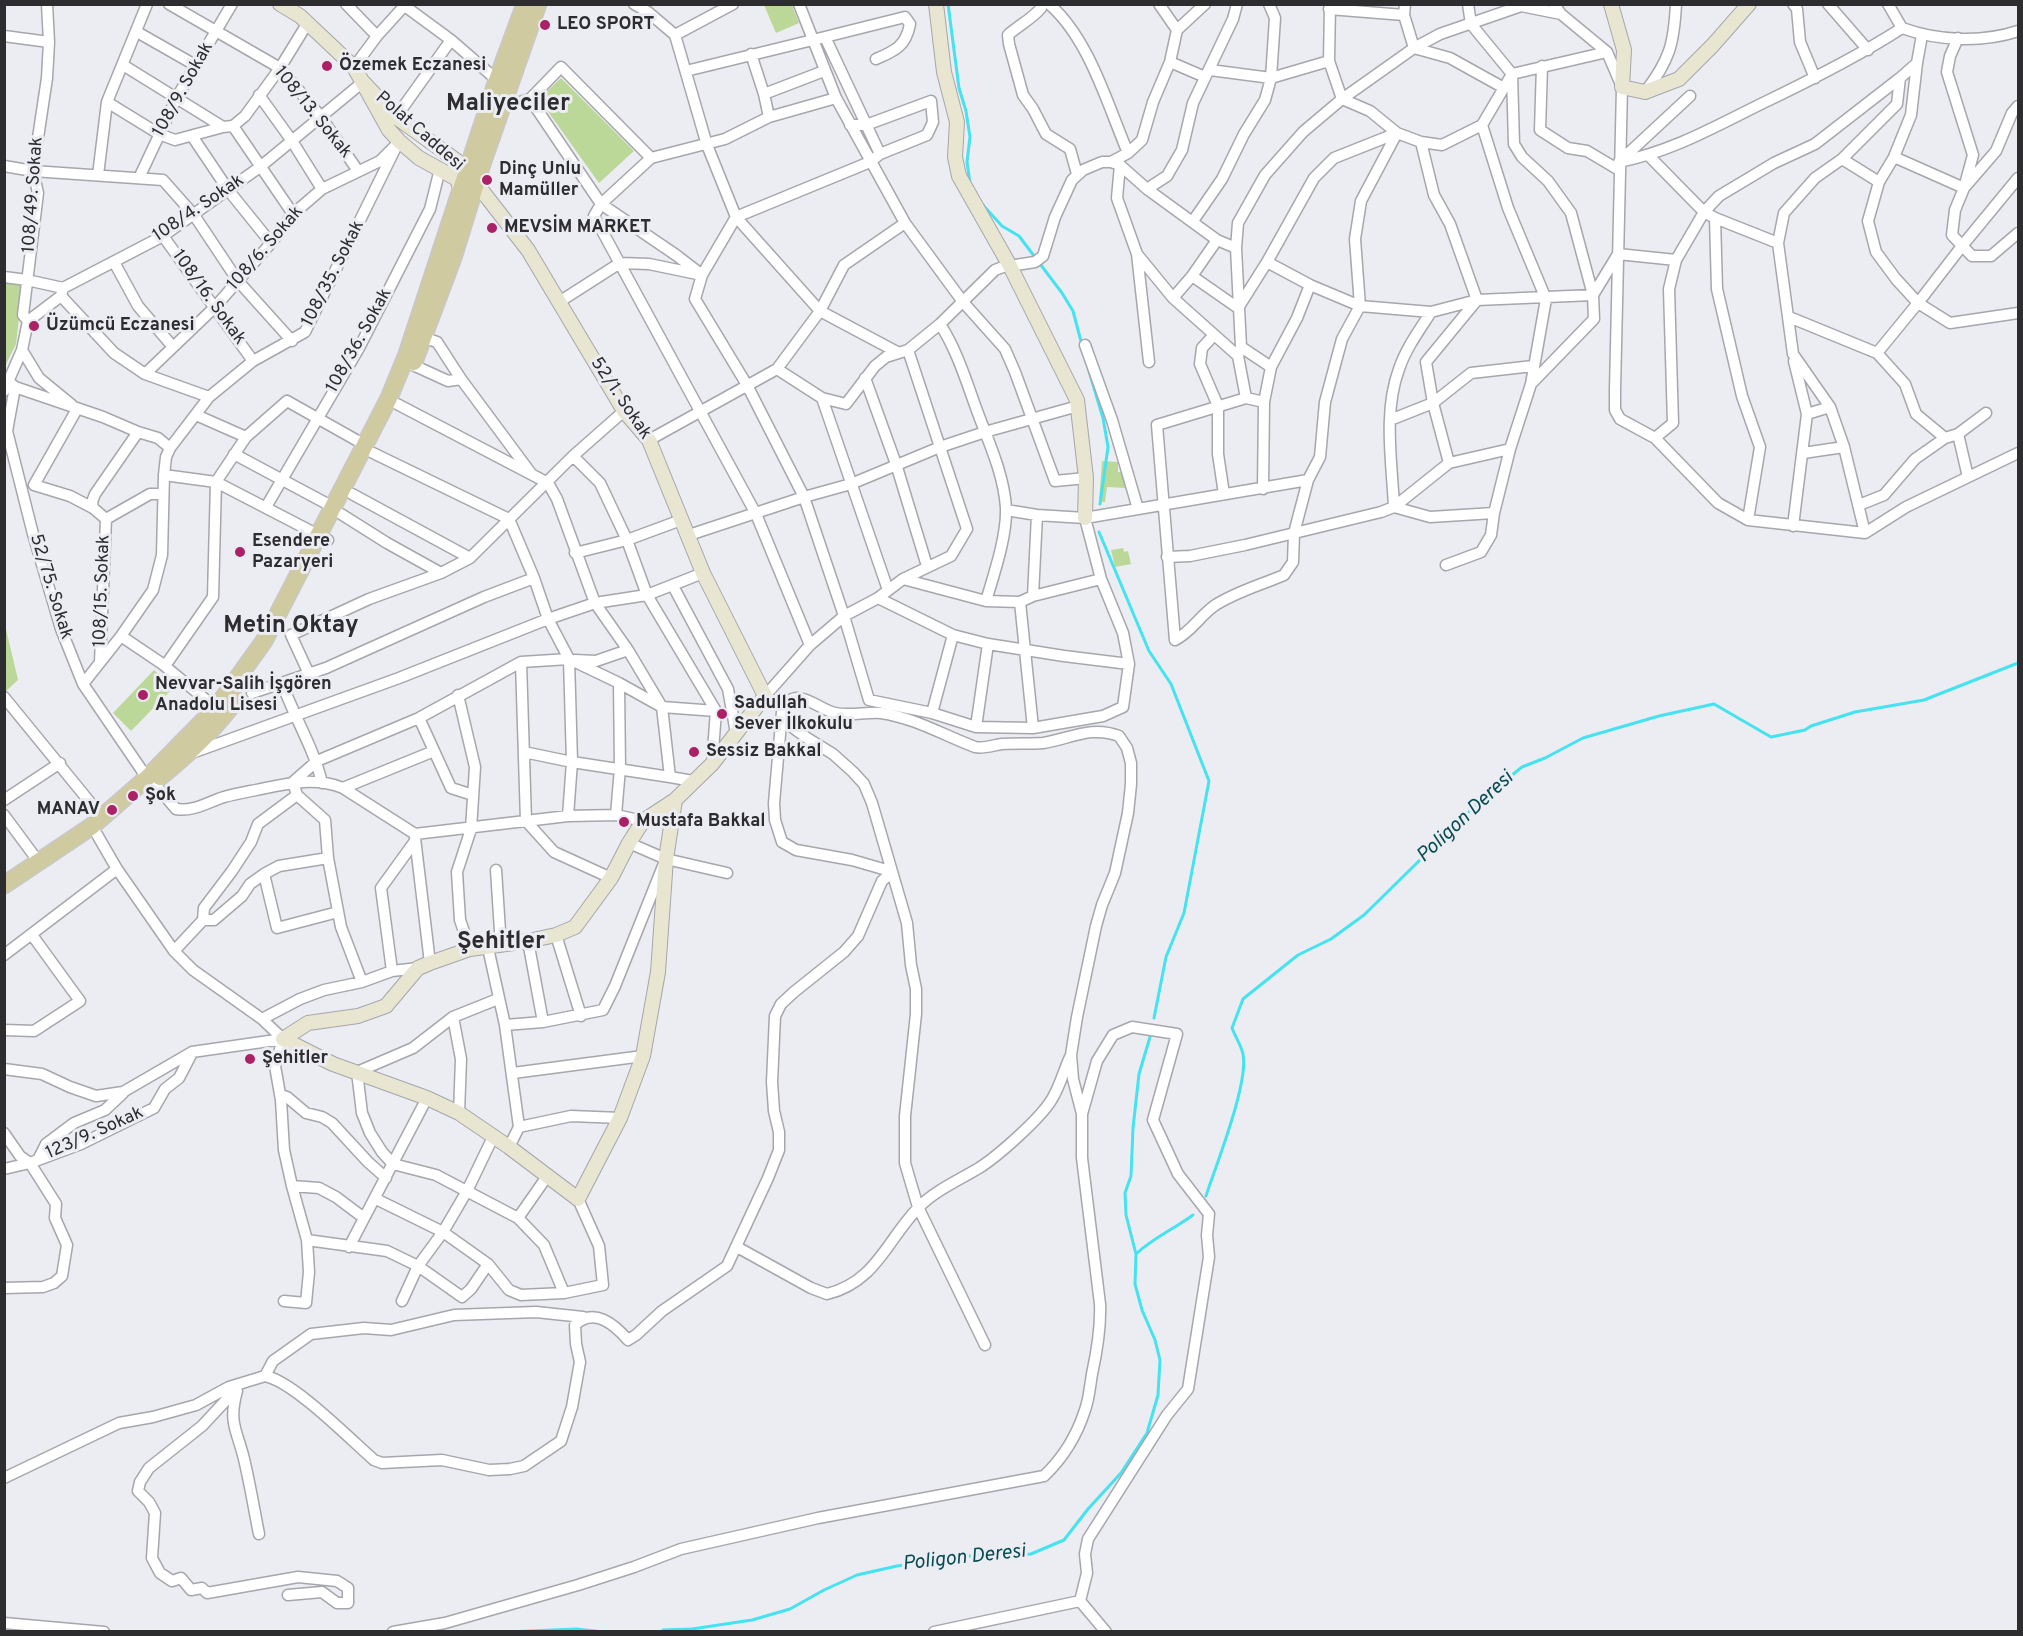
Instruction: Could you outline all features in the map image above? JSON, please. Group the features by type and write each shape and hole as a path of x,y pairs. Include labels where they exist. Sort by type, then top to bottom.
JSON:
{"main road":[{"path":"495,105 497,80 525,4"},
{"path":"337,510 352,494 406,354 467,174 538,4"},
{"path":"150,780 216,708 264,642 369,449 397,404 425,338 468,209 467,174"},
{"path":"4,885 189,754 221,720 275,644 322,537"}],"street":[{"name":"108/49. Sokak","path":"9,386 22,350 28,321 23,315 38,193 33,171 47,78 49,42 47,4"},
{"path":"98,175 107,102 147,4"},
{"name":"108/13. Sokak","path":"169,4 280,68 321,117 358,171"},
{"name":"108/9. Sokak","path":"139,178 177,97 232,4"},
{"name":"Polat Caddesi","path":"280,4 300,16 354,67 389,129 399,141 419,158 440,169 467,174"},
{"path":"346,4 377,36"},
{"path":"262,1019 300,999 324,990 362,982 392,971 424,965 470,950 528,941 575,927 611,878 628,843 643,821 675,800 712,764 765,696 810,645 844,616 878,598 903,579 951,556 967,529 940,447 903,351 820,311 736,217 707,145 675,35 648,12 634,4"},
{"path":"675,35 733,4"},
{"path":"798,4 819,38 880,154"},
{"path":"850,125 866,125 931,101 933,122 927,135 880,154 870,162 736,217 702,275 695,299 747,385 804,497 844,616 869,700 932,713 976,727 1033,728 1103,716 1123,706 1129,664 1123,633 1101,579 1085,518 1086,478 1078,406 1053,348 959,176 956,157 957,122 946,79 936,4"},
{"path":"1041,4 1041,8 1034,17 1008,35 1009,44 1023,95 1034,109 1046,134 1070,149 1077,174"},
{"path":"1049,4 1060,15 1093,64 1128,153"},
{"path":"1159,4 1177,30"},
{"path":"777,369 822,399 846,404 865,378 886,357 903,351 940,324 995,270 1039,259 1061,202 1077,174 1091,165 1115,163 1142,140 1153,102 1170,62 1177,30 1204,4"},
{"path":"1147,189 1167,176 1178,159 1193,103 1233,19 1236,4"},
{"path":"1193,221 1222,179 1244,134 1265,100 1271,78 1275,18 1269,4"},
{"path":"1468,4 1471,24 1512,74 1514,144 1522,157 1548,181 1571,213 1593,295 1594,319 1531,384"},
{"path":"1611,4 1624,50 1619,166 1615,410 1620,419 1655,438 1718,503 1748,520 1865,533 1906,507 2019,453"},
{"path":"1622,87 1645,92 1678,79 1713,45 1749,4"},
{"path":"1793,4 1797,9 1800,42 1815,78"},
{"path":"1828,4 1868,50"},
{"path":"1888,4 1902,28 1922,35 1983,39 2019,31"},
{"path":"354,67 404,5 451,40 497,80"},
{"path":"1246,398 1240,352 1236,248 1238,223 1265,175 1303,132 1342,99 1414,48 1440,34 1521,6 1558,9 1607,52 1622,87"},
{"path":"1414,48 1404,10 1330,7 1329,61 1342,99 1370,111 1396,133 1421,142 1442,145 1482,125 1512,74 1607,52"},
{"path":"1645,92 1661,72 1674,37 1674,7"},
{"path":"686,71 905,17 910,24 905,41 890,53 876,59"},
{"path":"107,102 159,134 175,140 228,126 245,116 280,68 307,24"},
{"path":"1542,66 1540,130 1568,148 1587,151 1619,166 1707,132 1868,50 1902,28"},
{"path":"137,32 195,65"},
{"path":"1922,35 1911,115 1894,156 1879,182 1868,221 1876,252 1918,303 1950,323 2019,313"},
{"path":"4,36 49,42"},
{"path":"819,38 824,71 836,98 905,223 963,302 1005,349 1055,481 1086,478"},
{"path":"1958,38 1950,56 1947,72 1973,155 1965,188 1955,210 1952,235 1972,256 1991,256 2019,233"},
{"path":"396,117 451,40"},
{"path":"1414,48 1450,58 1504,88"},
{"path":"750,54 764,94 769,117"},
{"path":"1170,62 1208,74 1271,78 1329,61"},
{"path":"1655,438 1672,423 1669,289 1676,260 1704,212 1719,196 1774,163 1815,144 1917,63"},
{"path":"123,65 228,126 292,214"},
{"path":"495,105 530,99 561,67 651,158"},
{"path":"764,94 824,71"},
{"path":"1793,526 1807,414 1793,354 1778,243 1784,213 1815,178 1842,159 1897,104 1900,78"},
{"name":"Polat Caddesi","path":"363,82 396,117 467,174"},
{"name":"108/4. Sokak","path":"28,321 62,292 126,254 163,236 229,191 363,82"},
{"path":"259,95 292,141 322,189"},
{"path":"1619,166 1690,96"},
{"path":"810,645 756,514 594,216 602,204 651,158 725,140 769,117 836,98"},
{"path":"530,99 602,204 702,275"},
{"path":"1965,188 1996,151 2012,113 2019,106"},
{"path":"1446,565 1481,552 1491,535 1494,513 1510,449 1531,384 1546,299 1509,208 1482,125"},
{"path":"1238,308 1267,262 1314,178 1334,158 1396,133"},
{"path":"1264,402 1246,398 1157,424 1175,640 1221,602 1284,575 1293,562 1294,533 1308,480 1320,457 1325,402 1342,339 1360,306 1355,239 1361,201 1396,133"},
{"path":"192,136 229,191 270,243"},
{"name":"108/6. Sokak","path":"145,374 215,307 292,214 322,189 380,161 399,141"},
{"name":"108/35. Sokak","path":"83,684 122,636 153,590 162,555 164,475 166,457 170,448 209,397 252,361 305,332 399,141"},
{"path":"1421,142 1434,195 1450,224 1477,300"},
{"path":"1649,156 1704,212 1715,219 1778,243"},
{"path":"1894,156 1965,188"},
{"path":"1842,159 1879,182"},
{"path":"1115,163 1217,240 1236,248"},
{"path":"1115,163 1117,198 1137,254 1149,362"},
{"path":"4,166 33,171 163,180 194,215 238,281 292,341"},
{"name":"108/36. Sokak","path":"266,507 359,348 430,209 440,169"},
{"name":"52/1. Sokak","path":"467,174 528,250 624,411 649,440 703,573 765,696"},
{"path":"1877,353 2019,178"},
{"path":"468,209 480,203 494,206"},
{"path":"1715,219 1717,289 1742,396 1760,447 1748,520"},
{"path":"649,440 777,369 820,311 844,265 905,223"},
{"name":"108/16. Sokak","path":"163,236 252,361"},
{"path":"1173,298 1192,276 1217,240"},
{"path":"1137,254 1173,298 1214,335 1240,352 1271,366"},
{"path":"1593,295 1618,254"},
{"path":"1618,254 1676,260"},
{"path":"114,262 138,306 173,346"},
{"path":"1267,262 1310,285 1360,306 1431,312 1477,300 1546,299 1593,295"},
{"path":"559,302 620,263 649,264 702,275"},
{"path":"1192,276 1238,308"},
{"path":"4,278 27,280 62,292 114,353 145,374 209,397"},
{"path":"1263,489 1264,402 1271,366 1297,318 1310,285"},
{"path":"1449,463 1433,403 1426,362 1477,300"},
{"path":"1394,507 1390,420 1392,396 1398,370 1413,339 1431,312"},
{"path":"1789,317 1877,353 1905,384 1916,414 1945,438"},
{"path":"940,324 955,352 995,459 1006,510 999,555 986,601"},
{"path":"1214,335 1202,348 1200,363 1218,406 1218,454 1224,494"},
{"path":"425,338 437,342 461,379 530,472"},
{"path":"1085,345 1124,458 1138,509"},
{"path":"22,350 39,378 77,410"},
{"path":"1793,354 1830,407 1844,447 1865,533"},
{"path":"413,365 448,381 461,379"},
{"path":"1390,420 1433,403 1471,373 1533,366"},
{"path":"865,378 896,464 927,566"},
{"path":"9,386 158,438 170,448"},
{"name":"52/75. Sokak","path":"9,386 7,431 30,523 61,629 83,684 150,780 176,809 188,811 226,796 293,782 332,783 343,788 415,838"},
{"path":"822,399 888,590"},
{"path":"165,666 213,597 216,482 246,437 287,401 369,449 509,519 534,578 548,619 569,659 572,762 568,816"},
{"path":"397,404 548,483 557,499 595,603 628,650 662,708 670,777"},
{"path":"689,535 851,484 896,464 985,432 1078,406"},
{"path":"1807,414 1830,407"},
{"path":"77,410 34,484 70,496 93,508"},
{"path":"309,674 291,635 369,599 441,573 470,558 573,456 624,411"},
{"path":"1859,505 1884,495 1915,459 1945,438 1958,434 1986,413"},
{"path":"196,415 246,437"},
{"name":"108/15. Sokak","path":"100,662 106,519 93,508 92,502 95,494 138,432"},
{"path":"1958,434 1968,477"},
{"path":"1803,453 1844,447"},
{"path":"1167,557 1190,556 1294,533 1394,507 1449,463 1510,449"},
{"path":"234,454 282,478 387,543 441,573"},
{"path":"573,456 600,483 627,540 647,595 716,711 712,764"},
{"path":"164,475 216,482 322,537"},
{"path":"1006,510 1037,515 1085,518 1308,480"},
{"path":"106,519 150,494 163,494"},
{"path":"352,494 470,558"},
{"path":"1394,507 1430,517 1494,513"},
{"path":"1034,596 1037,515"},
{"path":"575,553 627,540 681,520"},
{"path":"189,754 399,678 548,619 595,603 647,595 703,573"},
{"path":"252,693 309,674 484,597 534,578"},
{"path":"903,579 986,601 1020,602 1034,596 1101,579"},
{"path":"672,586 728,689 736,733"},
{"path":"878,598 954,635 988,644 1129,664"},
{"path":"1020,602 1033,728"},
{"path":"932,713 954,635"},
{"path":"122,636 165,666 216,708"},
{"path":"976,727 988,644"},
{"path":"362,982 341,927 328,858 325,820 297,795 293,782 317,761 419,718 521,662 569,659 596,661 628,650"},
{"path":"569,659 619,683 662,708 716,711"},
{"path":"521,662 526,821 554,852 611,878"},
{"path":"282,683 294,716 317,761 322,783"},
{"path":"616,815 620,768 619,683"},
{"path":"458,695 475,767 471,829 457,872 460,920 470,950"},
{"path":"393,1632 445,1623 578,1585 681,1549 818,1518 1044,1476 1059,1462 1086,1408 1101,1318 1082,1158 1082,1114 1072,1079 1071,1054 1096,926 1115,873 1128,813 1131,763 1127,748 1119,736 1096,731 1043,743 1021,742 979,748 932,727 882,713 862,712 846,715 832,713 813,702 801,698 792,699 785,705 782,712 774,803 775,820 782,842 796,850 852,860 891,872"},
{"path":"6,701 60,763 97,821 117,869 174,951 193,970 262,1019 284,1039 333,1064 427,1098 459,1113 548,1175 578,1199 599,1246 603,1285 564,1293 521,1296 509,1290 488,1263 443,1232 376,1199"},
{"path":"782,712 788,724 833,754 864,784 872,803 908,923 911,965 916,989 916,1014 905,1116 905,1163 918,1207 985,1345"},
{"path":"419,718 451,788 473,795"},
{"path":"343,788 434,751"},
{"path":"524,752 693,781"},
{"path":"4,800 60,763"},
{"path":"174,951 203,920 204,908 251,842 258,825 297,795"},
{"path":"578,1199 620,1118 643,1056 658,972 666,859 675,800"},
{"path":"4,815 38,861"},
{"path":"392,971 381,888 415,838 568,816 616,815 643,821"},
{"path":"34,1161 46,1144 74,1123 105,1110 123,1092 192,1052 284,1039 308,1023 358,1016 386,1006 424,965 415,838"},
{"path":"628,843 666,859 727,873"},
{"path":"203,920 214,920 242,896 250,884 279,866 328,858"},
{"path":"505,1025 543,1022 603,1010 615,986 666,859"},
{"path":"4,955 117,869"},
{"path":"496,870 494,947 498,999 513,1073 519,1127 509,1147"},
{"path":"265,1376 273,1361 311,1334 364,1329 391,1330 454,1315 536,1312 593,1316 620,1330 628,1340 662,1311 728,1266 779,1150 779,1132 774,1111 772,1082 775,1016 788,998 844,951 858,936 882,881 891,872"},
{"path":"264,874 277,928 338,912"},
{"path":"556,934 581,1016"},
{"path":"4,1030 34,1031 80,1000 32,935"},
{"path":"528,941 543,1022"},
{"path":"357,1072 413,1048 453,1017 498,999"},
{"path":"453,1017 461,1059 459,1113"},
{"path":"1080,1601 1087,1573 1085,1554 1088,1539 1167,1415 1188,1389 1209,1257 1206,1235 1209,1214 1178,1174 1153,1120 1177,1034 1132,1027 1113,1035 1097,1061 1082,1114"},
{"path":"284,1039 275,1066 280,1095 284,1150 307,1240 309,1272 306,1303 284,1301"},
{"name":"123/9. Sokak","path":"4,1169 81,1144 154,1108 165,1089 179,1078 192,1052"},
{"path":"737,1247 811,1288 826,1293 834,1292 858,1280 880,1259 918,1207 989,1161 1034,1121 1052,1100 1071,1054"},
{"path":"513,1073 643,1056"},
{"path":"4,1069 42,1074 96,1096 123,1092"},
{"path":"357,1072 362,1113 370,1133 393,1164 436,1175 518,1218 544,1245 564,1293"},
{"path":"1072,1079 1091,1083"},
{"path":"280,1095 287,1096 306,1113 322,1117 332,1123 386,1178"},
{"path":"350,1247 427,1098"},
{"path":"519,1127 571,1116 620,1118"},
{"path":"4,1133 20,1156 34,1161 56,1204 55,1218 67,1245 62,1276 54,1283 43,1287 4,1288"},
{"path":"402,1301 418,1266 443,1232 467,1191 493,1137"},
{"path":"518,1218 548,1175"},
{"path":"292,1186 319,1188 336,1197 364,1218"},
{"path":"307,1240 387,1251 418,1266 462,1297 471,1289 488,1263"},
{"path":"4,1478 119,1423 153,1417 196,1405 234,1386 265,1376 274,1378 312,1404 374,1460 382,1463 442,1460 489,1470 524,1466 561,1441 572,1407 580,1362 575,1324 583,1317"},
{"path":"234,1386 232,1408 234,1428 244,1457 259,1534"},
{"path":"234,1386 229,1397 202,1426 149,1468 140,1482 138,1491 149,1502 155,1513 152,1558 160,1573 172,1581 181,1578 191,1590 202,1588 207,1593 298,1577 338,1581 348,1588 348,1603 338,1603 322,1592 288,1594"},
{"path":"933,1632 1080,1601"},
{"path":"1080,1601 1106,1632"},
{"path":"4,1623 104,1632"}],"green space":[{"path":"764,5 792,5 799,23 776,33"},
{"path":"561,78 634,151 599,183 539,99"},
{"path":"5,282 23,284 16,344 5,366"},
{"path":"1102,461 1118,462 1118,472 1126,472 1125,488 1107,487 1105,502 1099,502"},
{"path":"1123,548 1124,552 1128,551 1131,564 1115,567 1111,550"},
{"path":"5,625 18,680 6,691 4,689"},
{"path":"154,670 173,688 131,731 113,713"}],"waterway":[{"path":"948,4 959,88 970,137 967,162 970,183"},
{"path":"982,204 1002,226 1019,236 1062,293 1073,311 1082,345"},
{"path":"1089,371 1103,418 1108,447 1100,504"},
{"path":"1099,532 1149,651 1171,684 1209,781 1184,913 1166,957 1154,1018"},
{"name":"Poligon Deresi","path":"1206,1196 1237,1104 1241,1084 1244,1067 1243,1054 1232,1028 1243,999 1298,955 1331,939 1364,915 1479,802 1522,767 1583,738 1659,716 1714,704 1771,737 1805,730 1855,712 1924,700 2018,663"},
{"path":"1136,1254 1126,1215 1125,1193 1131,1176 1139,1074 1150,1037"},
{"name":"Poligon Deresi","path":"663,1630 692,1629 752,1620 790,1609 857,1575 897,1566 970,1556 1031,1554 1064,1540 1088,1509 1121,1473 1147,1433 1158,1395 1160,1360 1135,1284 1136,1254 1193,1215"},
{"name":"Poligon Deresi","path":"508,1632 576,1629 604,1632"}],"place":[{"name":"LEO SPORT","path":"545,25"},
{"name":"Özemek Eczanesi","path":"327,66"},
{"name":"Dinç Unlu Mamüller","path":"487,180"},
{"name":"MEVSİM MARKET","path":"492,228"},
{"name":"Üzümcü Eczanesi","path":"34,326"},
{"name":"Esendere Pazaryeri","path":"240,552"},
{"name":"Nevvar-Salih İşgören Anadolu Lisesi","path":"143,695"},
{"name":"Sadullah Sever İlkokulu","path":"722,714"},
{"name":"Sessiz Bakkal","path":"694,752"},
{"name":"Şok","path":"133,796"},
{"name":"MANAV","path":"112,810"},
{"name":"Mustafa Bakkal","path":"624,822"},
{"name":"Şehitler","path":"250,1059"}],"district":[{"name":"Maliyeciler","path":"508,105"},
{"name":"Metin Oktay","path":"291,627"},
{"name":"Şehitler","path":"501,943"}]}
